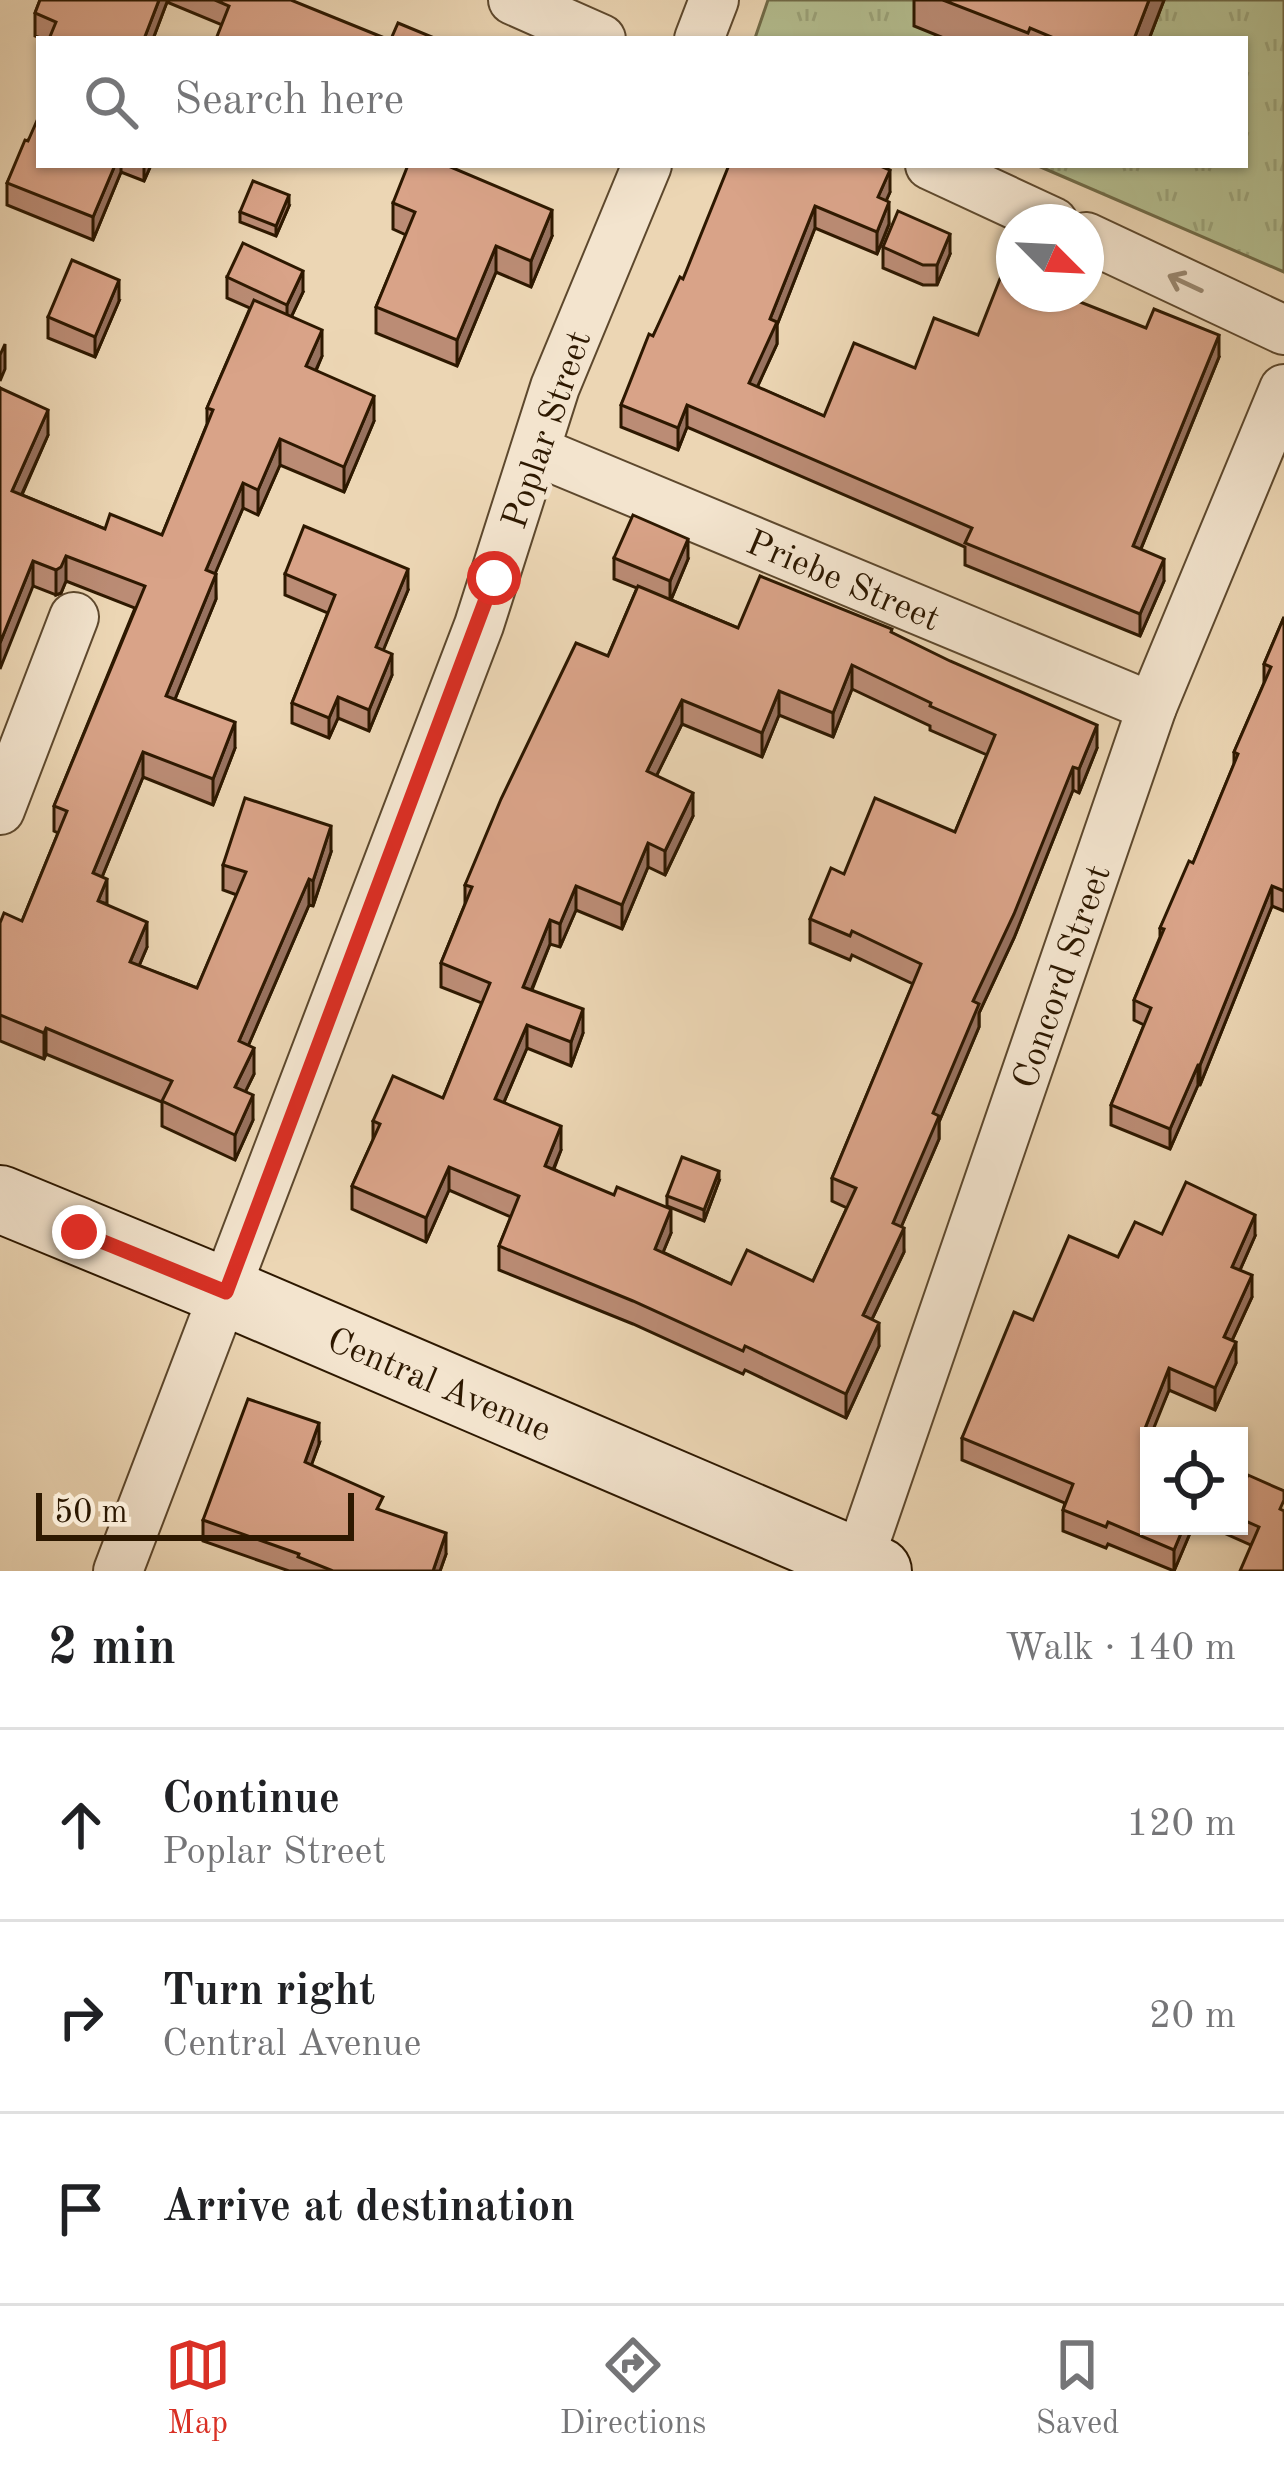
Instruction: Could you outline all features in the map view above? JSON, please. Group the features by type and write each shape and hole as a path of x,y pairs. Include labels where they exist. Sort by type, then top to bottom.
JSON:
{"street":[{"path":"513,0 594,36"},
{"path":"700,36 714,0"},
{"name":"Poplar Street","path":"118,1571 479,626 555,387 646,168"},
{"path":"936,168 1014,204"},
{"path":"1104,245 1284,330"},
{"name":"Concord Street","path":"864,1568 1152,707 1284,388"},
{"name":"Priebe Street","path":"536,451 1152,707"},
{"path":"0,810 74,617"},
{"name":"Central Avenue","path":"0,1199 864,1568"}],"green space":[{"path":"768,0 1284,0 1284,272 1043,168 1248,168 1248,36 756,36"}],"building":[{"path":"40,0 159,0 145,36 50,36 56,22 35,13"},
{"path":"215,0 291,0 380,36 217,36 229,6"},
{"path":"943,0 1149,0 1135,36 1049,36 1030,28 1028,33"},
{"path":"398,23 430,36 392,36"},
{"path":"36,123 36,168 114,168 93,217 7,183"},
{"path":"407,168 453,168 552,210 531,261 496,246 457,340 376,307 415,212 393,203"},
{"path":"728,168 885,168 890,170 878,197 889,202 877,232 815,206 770,319 777,322 749,383 824,416 854,343 915,368 934,318 978,335 996,289 996,312 1104,311 1146,328 1154,309 1219,335 1133,546 1164,559 1140,614 965,543 972,528 687,405 678,428 621,405 649,334 653,336 680,277 683,279"},
{"path":"253,181 289,195 276,226 240,212"},
{"path":"898,211 950,234 937,265 923,265 883,247"},
{"path":"243,243 303,271 287,305 227,277"},
{"path":"72,260 119,280 95,337 48,317"},
{"path":"254,300 322,330 306,366 374,396 344,467 280,439 258,490 243,483 206,570 216,574 166,696 235,722 213,779 143,752 93,873 107,879 98,901 147,922 130,962 197,988 246,872 223,865 245,798 331,826 313,881 309,879 239,1041 254,1048 235,1087 253,1095 235,1135 162,1101 172,1081 46,1028 44,1033 0,1015 0,923 4,913 22,921 67,811 54,806 145,586 66,556 56,570 33,561 0,643 0,388 48,410 12,491 105,529 110,514 162,535 213,410 207,408"},
{"path":"633,515 688,539 670,581 614,558"},
{"path":"304,526 408,569 376,647 392,654 369,710 338,697 329,718 292,703 335,595 285,574"},
{"path":"760,576 892,629 950,661 1097,725 1079,769 1073,767 973,1001 979,1004 933,1113 939,1116 893,1223 904,1228 863,1315 879,1323 846,1394 745,1346 743,1351 499,1246 519,1196 449,1167 426,1218 352,1186 380,1124 373,1121 393,1076 443,1098 490,983 441,963 472,887 465,885 501,799 576,643 608,656 638,586 738,628","holes":["852,665 995,735 955,832 875,798 844,874 831,868 810,919 850,936 852,931 921,964 832,1178 856,1188 813,1281 747,1250 731,1284 655,1249 671,1209 617,1187 614,1195 545,1166 561,1126 495,1099 527,1025 571,1042 583,1009 523,987 550,920 560,924 576,886 622,905 648,843 665,851 693,793 647,771 682,700 762,733 779,691 833,713"]},
{"path":"1284,617 1284,891 1272,886 1170,1129 1111,1105 1151,1008 1134,1000 1164,929 1160,928 1238,754 1234,752 1271,667 1264,664"},
{"path":"682,1157 719,1171 704,1210 667,1196"},
{"path":"1186,1182 1255,1215 1232,1267 1252,1275 1224,1337 1236,1342 1215,1388 1169,1368 1146,1427 1140,1427 1140,1535 1180,1535 1174,1550 1108,1522 1106,1527 1063,1510 1073,1484 962,1438 1014,1312 1033,1320 1069,1236 1118,1257 1135,1222 1162,1234"},
{"path":"248,1399 319,1423 305,1462 383,1497 377,1509 446,1533 433,1571 333,1571 203,1520"},
{"path":"1248,1475 1284,1491 1280,1509 1284,1511 1284,1571 1240,1571 1259,1527 1248,1522"}],"route":[{"path":"79,1232 226,1292 494,578"}]}
